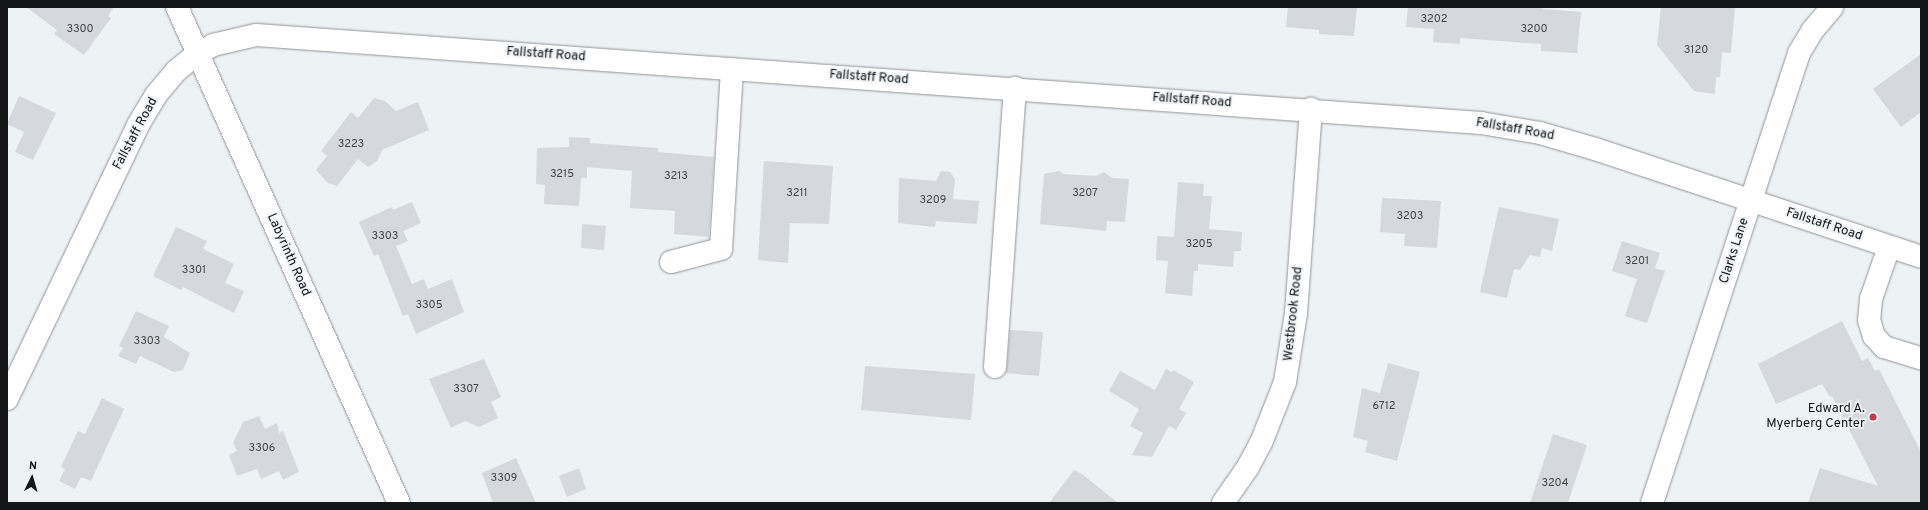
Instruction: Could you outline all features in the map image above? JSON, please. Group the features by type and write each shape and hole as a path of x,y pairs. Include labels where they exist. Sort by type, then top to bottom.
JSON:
{"street":[{"name":"Labyrinth Road","path":"177,7 399,503"},
{"name":"Clarks Lane","path":"1652,503 1799,53 1813,30 1832,7"},
{"name":"Fallstaff Road","path":"7,399 138,125 156,95 176,72 197,54 232,39 256,35 282,35 732,69 1312,109 1481,123 1540,133 1595,149 1751,202 1921,257"},
{"path":"671,262 721,249 732,69"},
{"path":"995,367 1015,88"},
{"name":"Westbrook Road","path":"1223,503 1248,467 1261,443 1285,382 1296,313 1312,109"},
{"path":"1889,247 1870,299 1869,320 1874,336 1884,346 1921,358"}],"building":[{"path":"26,7 114,7 108,16 111,18 84,55 54,34 57,30"},
{"path":"1288,7 1357,7 1354,36 1319,34 1319,30 1286,27"},
{"path":"1408,7 1542,7 1542,9 1581,12 1577,53 1541,51 1541,44 1460,38 1460,44 1433,42 1434,29 1406,27"},
{"path":"1661,7 1735,7 1731,53 1722,52 1720,77 1716,77 1715,94 1694,91 1657,45"},
{"path":"1921,54 1921,112 1901,127 1873,89"},
{"path":"19,96 56,113 33,160 15,152 24,132 7,124"},
{"path":"374,98 385,101 396,111 418,102 429,130 382,150 377,161 368,167 358,159 337,186 328,183 316,170 327,156 321,151 351,112 358,118"},
{"path":"569,137 590,138 590,143 658,148 658,152 714,157 709,237 674,234 675,211 630,208 632,171 587,167 587,178 581,178 579,206 544,204 545,185 536,184 537,148 569,147"},
{"path":"764,161 833,166 829,224 790,223 788,263 758,260"},
{"path":"941,171 950,172 955,179 953,199 979,201 977,224 936,221 935,227 898,223 899,178 936,181"},
{"path":"1059,171 1063,174 1096,176 1104,172 1112,178 1129,179 1125,222 1107,221 1106,231 1040,224 1044,174"},
{"path":"1178,182 1204,184 1203,196 1212,196 1209,229 1242,232 1241,251 1234,251 1233,267 1198,264 1198,271 1194,271 1192,296 1165,293 1168,261 1156,260 1157,236 1174,237"},
{"path":"1382,198 1441,201 1437,248 1404,246 1405,234 1380,232"},
{"path":"412,202 421,223 403,231 408,241 396,246 412,284 424,279 428,289 452,279 464,312 416,334 408,314 403,316 378,254 374,256 359,222 392,207 393,210"},
{"path":"1499,207 1559,219 1552,251 1542,248 1540,257 1530,255 1520,270 1514,269 1507,298 1480,292"},
{"path":"582,224 606,226 604,250 581,248"},
{"path":"176,227 207,241 203,249 234,264 225,283 244,291 234,313 183,287 181,290 153,276"},
{"path":"1622,241 1660,253 1655,268 1665,271 1647,323 1625,316 1637,279 1612,271"},
{"path":"136,311 169,326 164,337 190,353 183,370 174,372 140,356 136,364 118,356 123,348 119,346"},
{"name":"Edward A. Myerberg Center","path":"1842,321 1862,361 1868,358 1875,371 1879,369 1921,452 1921,503 1808,503 1820,468 1878,486 1832,396 1830,397 1822,384 1776,404 1758,364"},
{"path":"1010,330 1043,332 1039,376 1006,373"},
{"path":"484,359 501,397 491,402 498,418 479,427 465,421 451,428 429,379"},
{"path":"1388,363 1420,372 1397,461 1365,452 1368,441 1353,437 1362,388 1380,393"},
{"path":"865,366 975,374 971,420 861,410"},
{"path":"1166,369 1172,372 1173,370 1194,382 1179,409 1186,413 1176,430 1169,426 1152,457 1132,455 1143,433 1130,426 1139,409 1109,391 1120,371 1155,390"},
{"path":"102,398 124,409 91,481 81,477 75,489 59,481 65,469 61,467 78,431 85,434"},
{"path":"259,416 265,429 277,423 279,433 283,431 299,472 283,480 279,471 261,479 257,469 237,476 229,455 237,451 233,443 243,422"},
{"path":"1553,434 1587,445 1568,503 1530,503"},
{"path":"516,458 536,503 493,503 482,473"},
{"path":"579,468 586,489 567,497 559,476"},
{"path":"1074,470 1082,474 1118,503 1049,503"}],"place":[{"name":"Edward A. Myerberg Center","path":"1873,417"}]}
